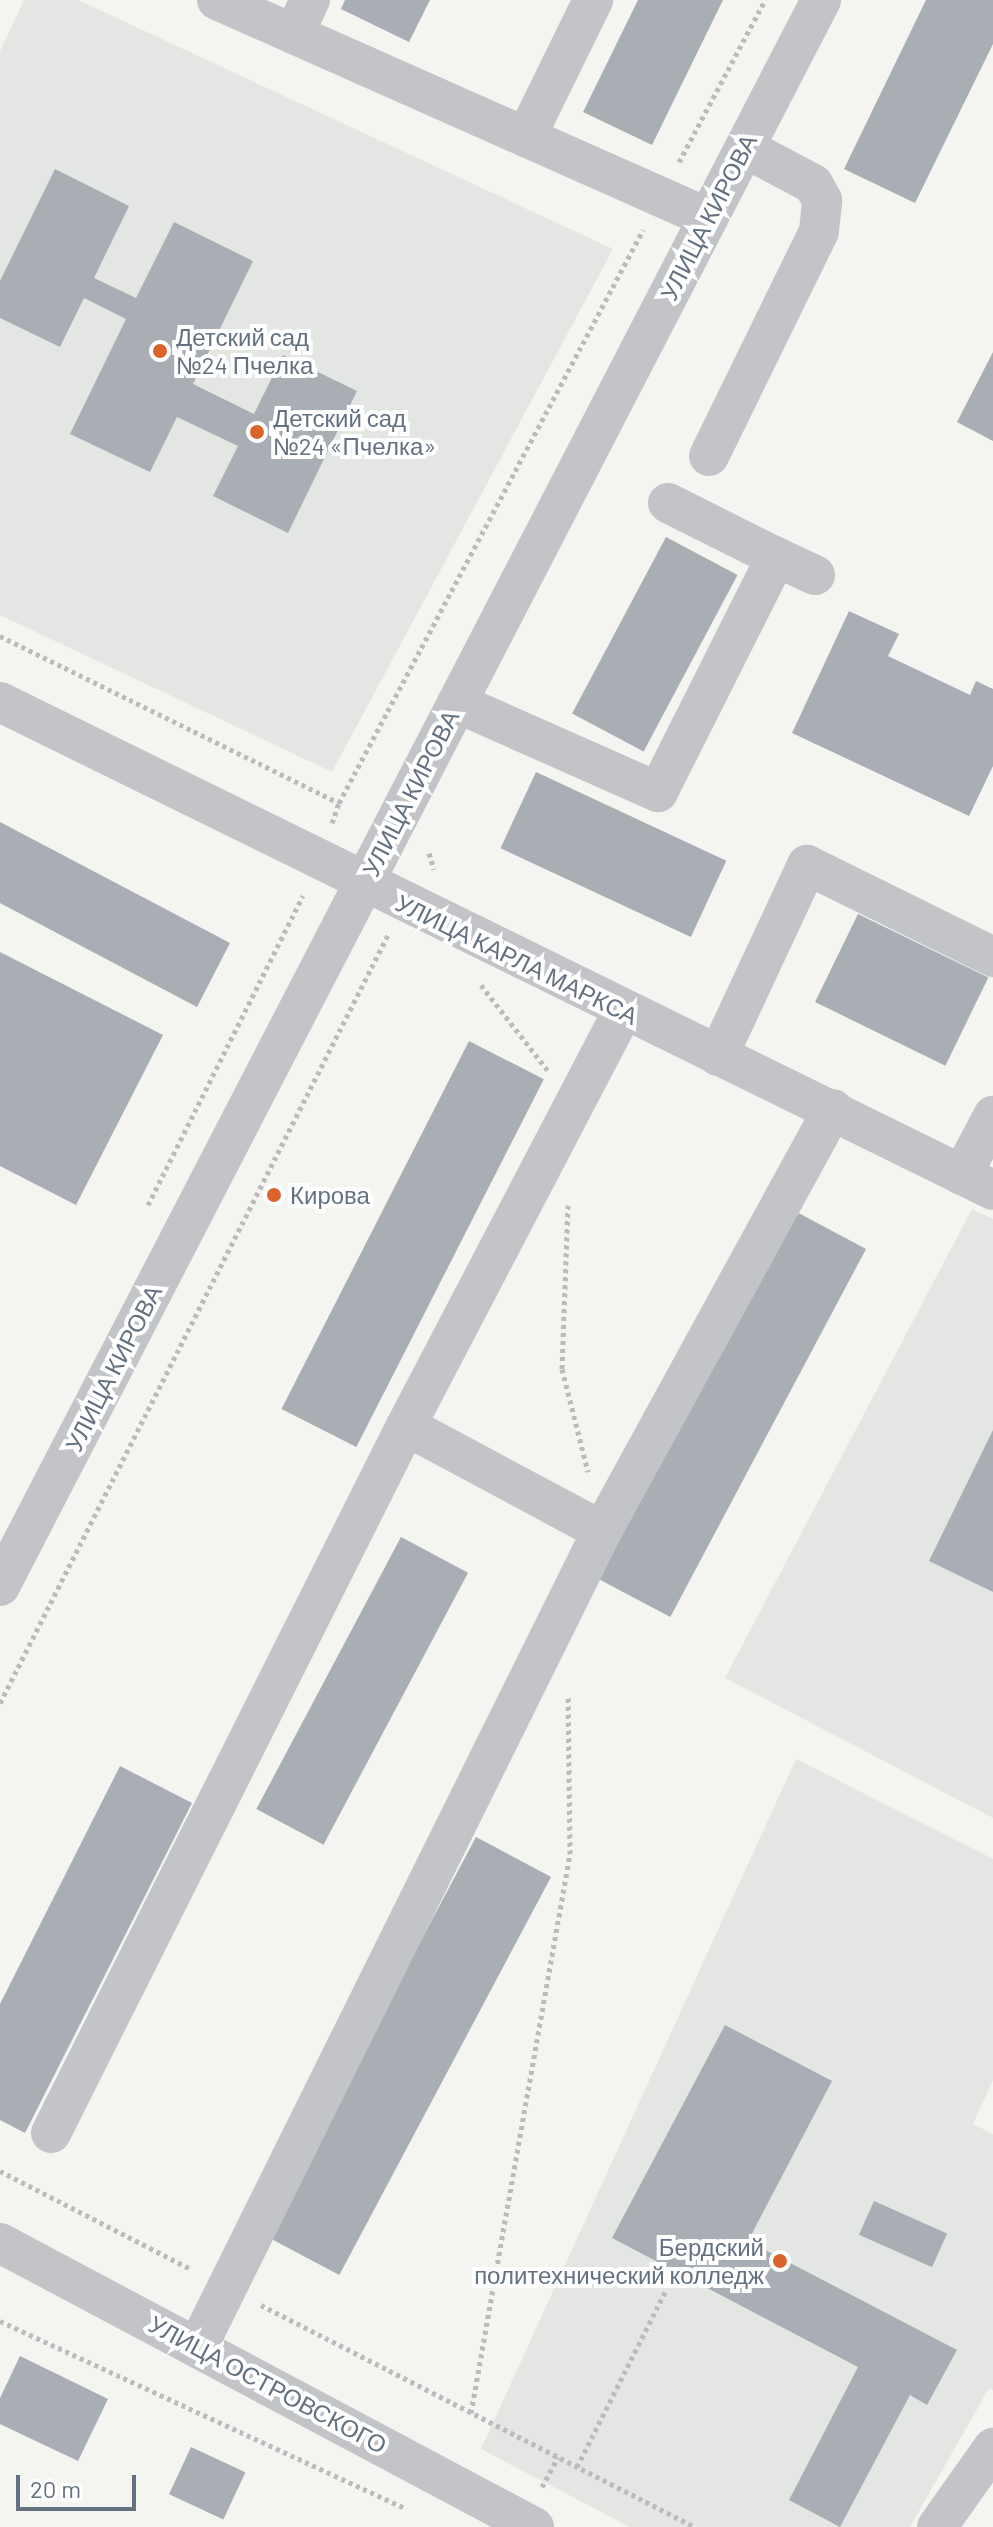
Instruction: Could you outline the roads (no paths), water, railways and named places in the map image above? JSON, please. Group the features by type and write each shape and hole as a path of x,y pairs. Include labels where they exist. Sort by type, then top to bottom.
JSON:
{"street":[{"path":"217,0 302,17 526,137 708,218"},
{"path":"526,137 593,0"},
{"name":"УЛИЦА КИРОВА","path":"0,1586 821,0"},
{"path":"709,456 819,231 822,200 813,184 745,148"},
{"path":"668,503 815,575"},
{"path":"457,703 658,792 776,557"},
{"name":"УЛИЦА КАРЛА МАРКСА","path":"0,702 363,885 833,1109 977,1182"},
{"path":"718,1056 807,865 993,957"},
{"path":"51,2133 572,1100 623,1011"},
{"path":"198,2346 602,1531 833,1109"},
{"path":"977,1182 993,1116"},
{"path":"406,1426 602,1531"},
{"name":"УЛИЦА ОСТРОВСКОГО","path":"0,2243 534,2527"},
{"path":"937,2527 979,2490 993,2448"}],"place":[{"name":"Детский сад №24 Пчелка","path":"160,351"},
{"name":"Детский сад №24 «Пчелка»","path":"257,432"},
{"name":"Кирова","path":"274,1195"},
{"name":"Бердский политехнический колледж","path":"780,2261"}]}
